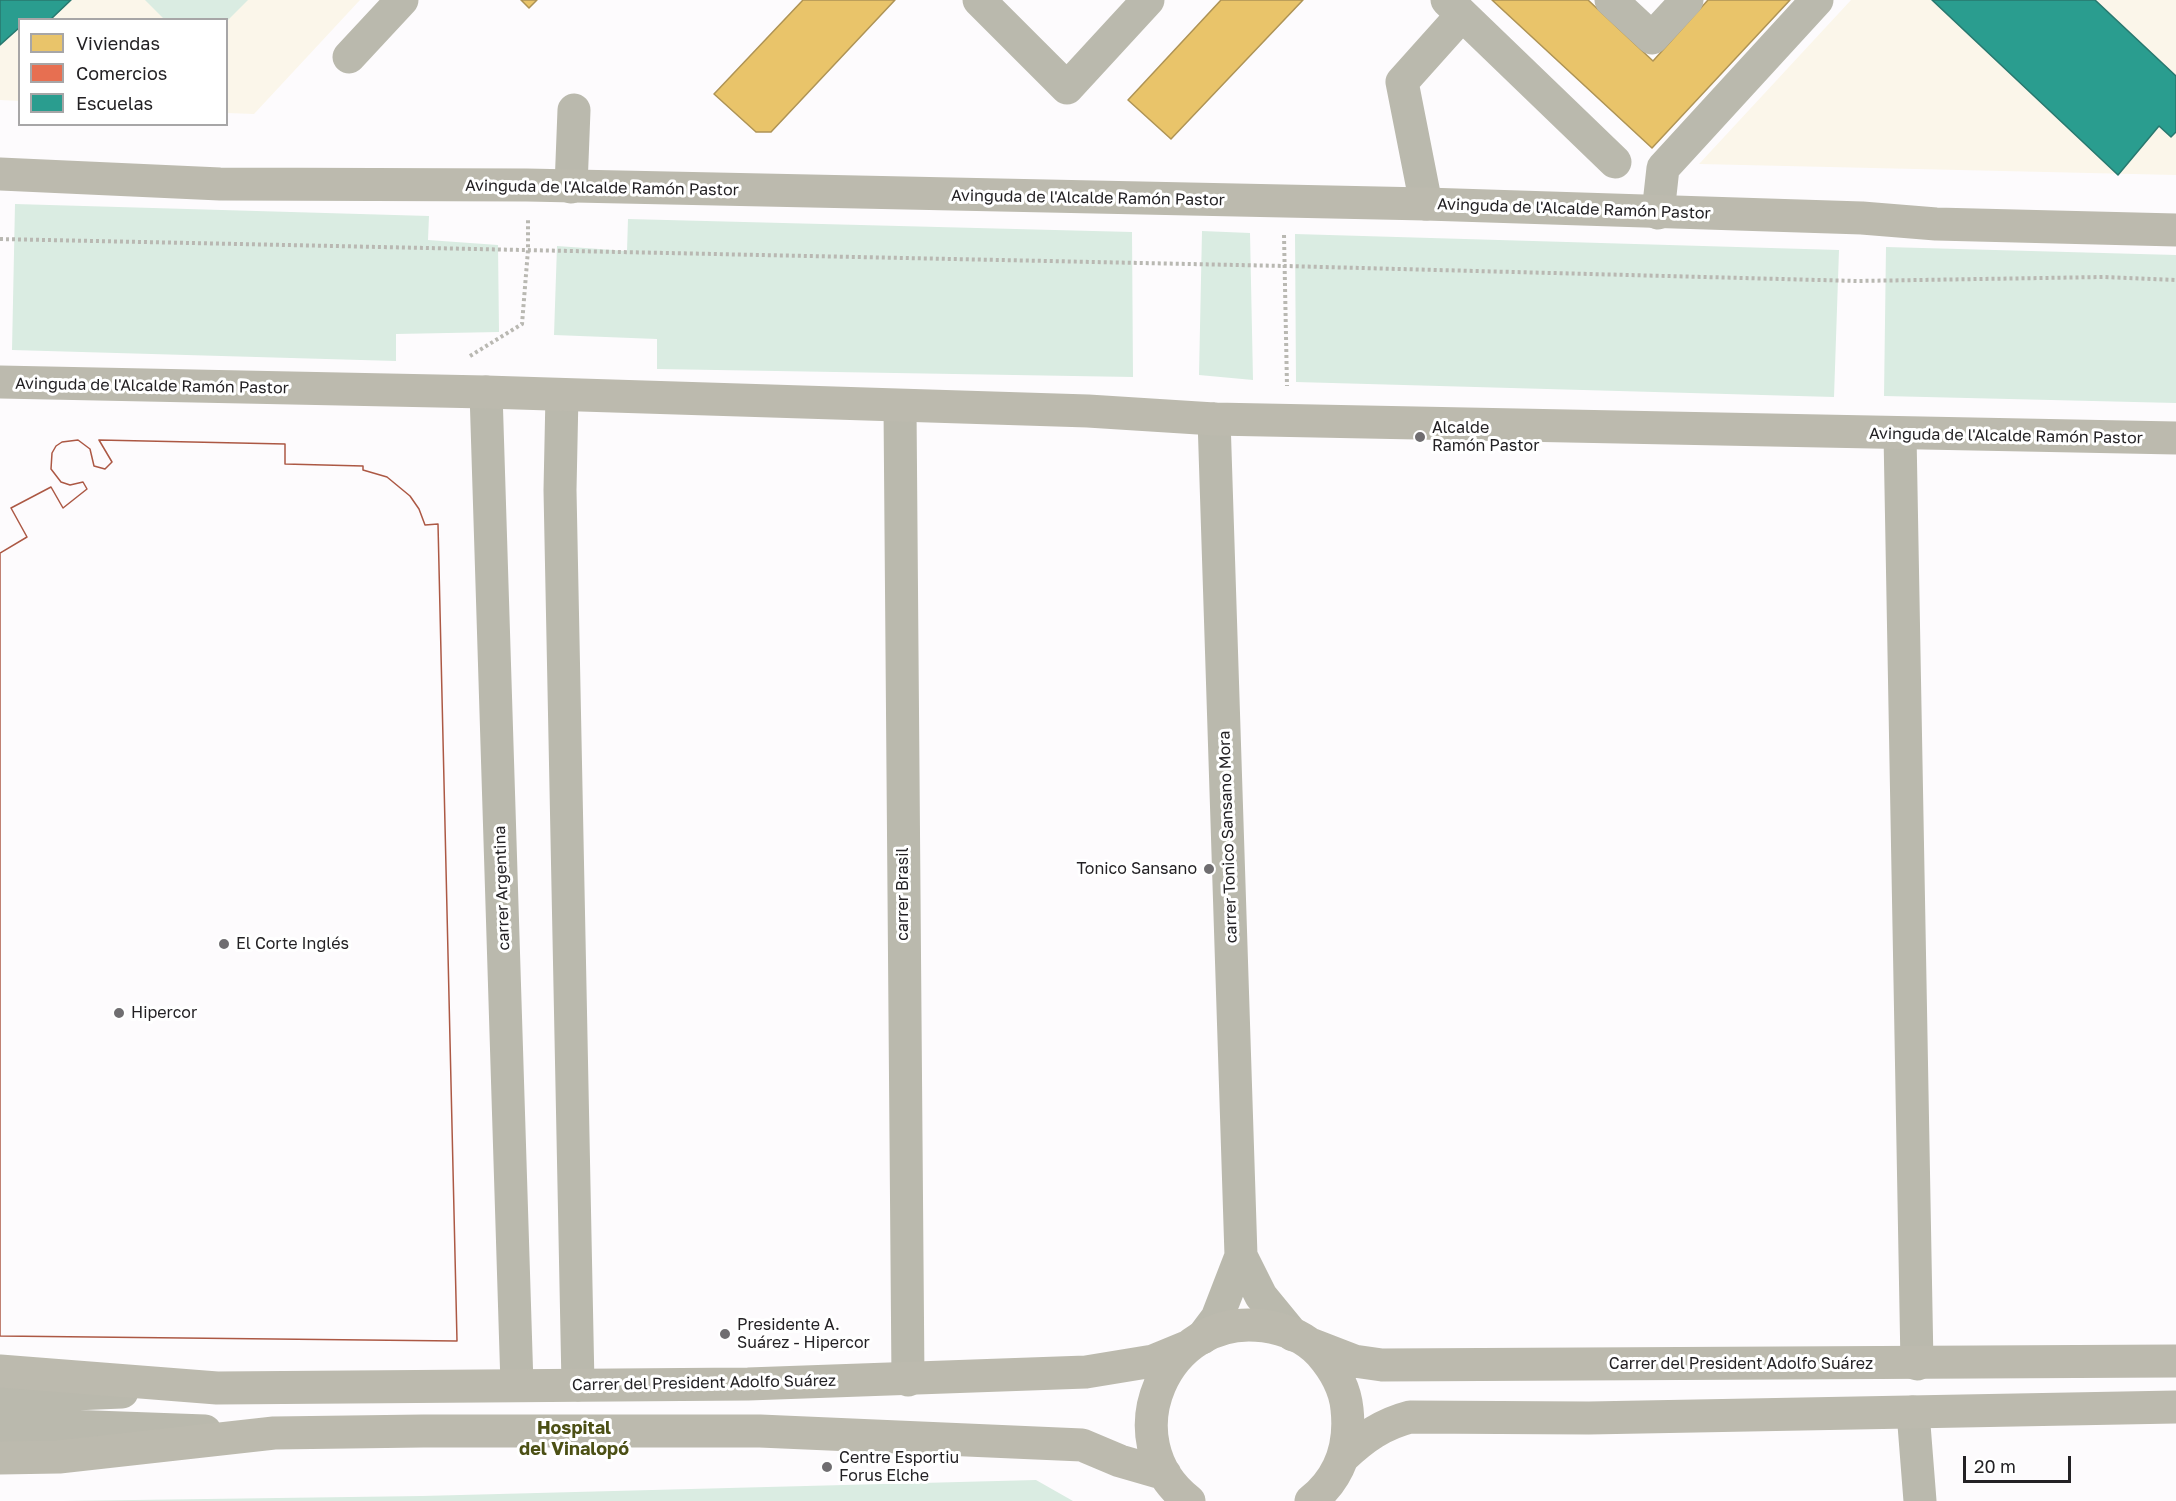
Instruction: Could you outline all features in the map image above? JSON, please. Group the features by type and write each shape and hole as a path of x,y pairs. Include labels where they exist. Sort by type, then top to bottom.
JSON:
{"main road":[{"name":"Avinguda de l'Alcalde Ramón Pastor","path":"0,174 220,184 527,185 1426,204 2176,230"},
{"name":"Avinguda de l'Alcalde Ramón Pastor","path":"0,382 486,392 900,407 1088,411 1214,419 2176,438"},
{"name":"Carrer del President Adolfo Suárez","path":"0,1371 217,1388 908,1380 1086,1372 1153,1361 1216,1330 1249,1324 1281,1329 1354,1361 1382,1365 2176,1361"},
{"path":"1302,1339 1333,1368 1346,1398 1349,1431 1343,1457"},
{"path":"1182,1493 1160,1465 1151,1434 1153,1401 1165,1372 1195,1342"},
{"path":"1311,1501 1323,1491 1343,1457 1363,1438 1391,1422 1410,1418 1589,1418 2176,1407"},
{"path":"0,1458 59,1457 274,1434 760,1431 1082,1445 1120,1461 1182,1493"}],"street":[{"path":"349,57 402,0"},
{"path":"980,0 1067,88 1148,0"},
{"path":"1611,0 1652,38 1687,0"},
{"path":"1658,213 1663,168 1817,0"},
{"path":"1426,204 1402,82 1454,7 1615,162"},
{"path":"571,187 574,110"},
{"name":"carrer Argentina","path":"486,392 517,1385"},
{"path":"562,395 560,502 578,1385"},
{"name":"carrer Brasil","path":"900,407 908,1380"},
{"name":"carrer Tonico Sansano Mora","path":"1195,1342 1217,1318 1241,1256 1214,419"},
{"path":"1900,434 1917,1364"},
{"name":"carrer Tonico Sansano Mora","path":"1241,1256 1261,1296 1302,1339"},
{"name":"Carrer del President Adolfo Suárez","path":"0,1397 217,1388"},
{"path":"1913,1412 1920,1501"},
{"path":"0,1427 67,1426 274,1434"}],"path":[{"path":"461,361 522,324 528,250 527,185"},
{"path":"1284,232 1288,420"},
{"path":"0,239 1285,266 1857,281 2104,277 2176,280"}],"shaded area":[{"path":"0,0 360,0 254,114 228,113 228,18 18,18 18,101 0,100"},
{"path":"1851,0 2176,0 2176,175 1699,164"}],"green space":[{"path":"145,0 248,0 228,20 228,18 163,18"},
{"path":"15,204 429,216 428,240 498,245 499,332 396,334 396,361 12,350"},
{"path":"628,219 1132,232 1133,377 657,369 657,339 554,335 557,246 627,251"},
{"path":"1202,231 1250,233 1253,380 1199,375"},
{"path":"1295,234 1839,250 1834,397 1296,382"},
{"path":"1886,247 2176,255 2176,403 1884,396"},
{"path":"1036,1480 1073,1501 62,1501 422,1496"}],"building: Viviendas":[{"path":"521,0 537,0 529,8"},
{"path":"803,0 895,0 771,132 756,132 714,94"},
{"path":"1221,0 1303,0 1171,139 1128,100"},
{"path":"1492,0 1588,0 1653,61 1708,0 1790,0 1652,148"}],"building: Comercios":[{"name":"El Corte Inglés","path":"78,440 90,449 94,466 105,469 112,462 99,440 285,444 285,464 363,466 363,470 387,477 410,496 419,509 425,525 438,524 457,1341 0,1336 0,553 27,537 11,508 51,487 63,508 87,489 83,482 70,485 61,482 51,469 52,453 56,446 62,442"},
{"name":"El Corte Inglés","path":"78,440 90,449 94,466 105,469 112,462 99,440 285,444 285,464 363,466 363,470 387,477 410,496 419,509 425,525 438,524 457,1341 0,1336 0,553 27,537 11,508 51,487 63,508 87,489 83,482 70,485 61,482 51,469 52,453 56,446 62,442"}],"building: Escuelas":[{"path":"0,0 71,0 52,18 18,18 18,29 0,45"},
{"path":"1932,0 2095,0 2176,76 2176,132 2171,137 2159,126 2118,175"}],"place":[{"name":"Alcalde Ramón Pastor","path":"1420,437"},
{"name":"Tonico Sansano","path":"1209,869"},
{"name":"El Corte Inglés","path":"224,944"},
{"name":"Hipercor","path":"119,1013"},
{"name":"Presidente A. Suárez - Hipercor","path":"725,1334"},
{"name":"Centre Esportiu Forus Elche","path":"827,1467"}],"district":[{"name":"Hospital del Vinalopó","path":"574,1438"}]}
